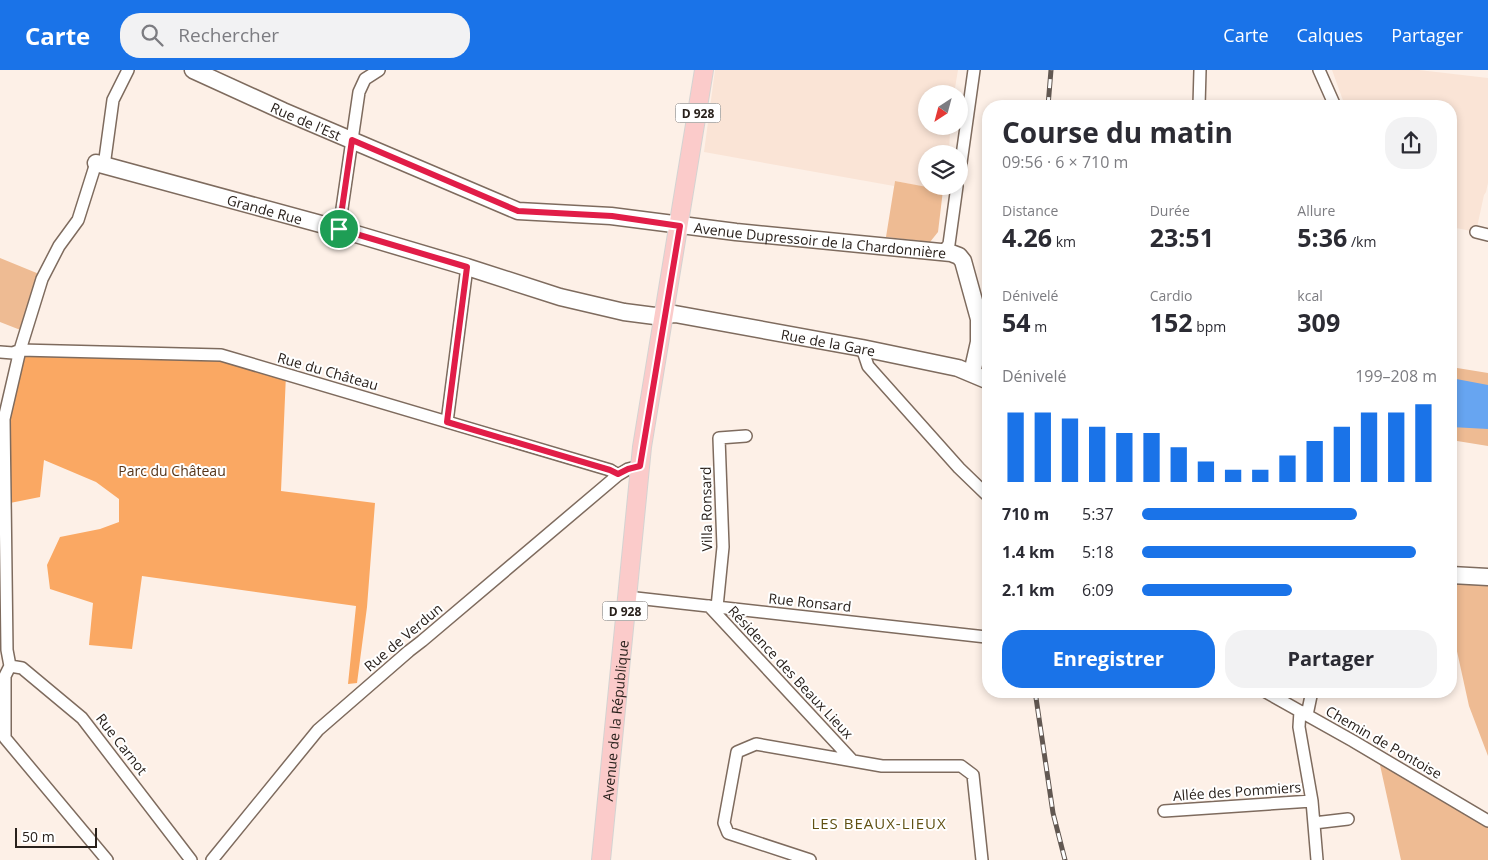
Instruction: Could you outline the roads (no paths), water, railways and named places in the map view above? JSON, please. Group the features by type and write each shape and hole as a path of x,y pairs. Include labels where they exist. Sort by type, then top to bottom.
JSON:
{"main road":[{"name":"D 928","path":"665,314 704,70"},
{"name":"Avenue de la République","path":"601,860 640,466 665,314"}],"street":[{"path":"107,860 2,738 5,676 10,666 7,650 3,558 5,515 4,419 20,350 42,279 59,246 78,220 102,162 112,104 128,70"},
{"name":"Rue de l'Est","path":"193,70 353,136 518,211 612,216 680,226"},
{"path":"339,229 358,92 365,79 379,70"},
{"path":"963,145 974,70"},
{"path":"1199,100 1200,70"},
{"path":"1318,70 1332,100"},
{"name":"Grande Rue","path":"102,162 339,229 560,297 615,310 655,316 665,314"},
{"path":"943,252 949,244 956,195"},
{"name":"Avenue Dupressoir de la Chardonnière","path":"680,226 943,252 959,256 980,319 979,342 972,372"},
{"path":"1476,232 1488,235"},
{"path":"447,422 467,267"},
{"name":"Rue de la Gare","path":"665,314 675,314 862,348 958,368 982,377"},
{"path":"862,348 868,366 959,468 982,490"},
{"name":"Rue du Château","path":"0,352 13,353 20,350 221,356 610,470 618,474"},
{"name":"Villa Ronsard","path":"713,606 723,547 719,438 746,436"},
{"name":"Rue de Verdun","path":"212,860 318,730 618,474 640,466"},
{"path":"1457,575 1488,577"},
{"name":"Rue Ronsard","path":"627,597 982,636"},
{"name":"Résidence des Beaux Lieux","path":"713,606 851,759"},
{"name":"Rue Carnot","path":"10,666 22,668 82,718 191,860"},
{"name":"Chemin de Pontoise","path":"1277,698 1488,821"},
{"path":"1309,698 1299,727 1312,801 1317,860"},
{"name":"Résidence des Beaux Lieux","path":"810,860 728,833 724,823 737,752 756,744 851,759 882,766 962,766 973,776 982,860"},
{"name":"Allée des Pommiers","path":"1164,811 1312,801"},
{"path":"1314,823 1348,819"}],"water":[{"path":"1457,379 1488,385 1488,429 1457,427"}],"railway":[{"path":"1048,100 1051,70"},
{"path":"1036,698 1053,813 1065,860"}],"district":[{"name":"LES BEAUX-LIEUX","path":"879,823"}],"park label":[{"name":"Parc du Château","path":"172,470"}]}
